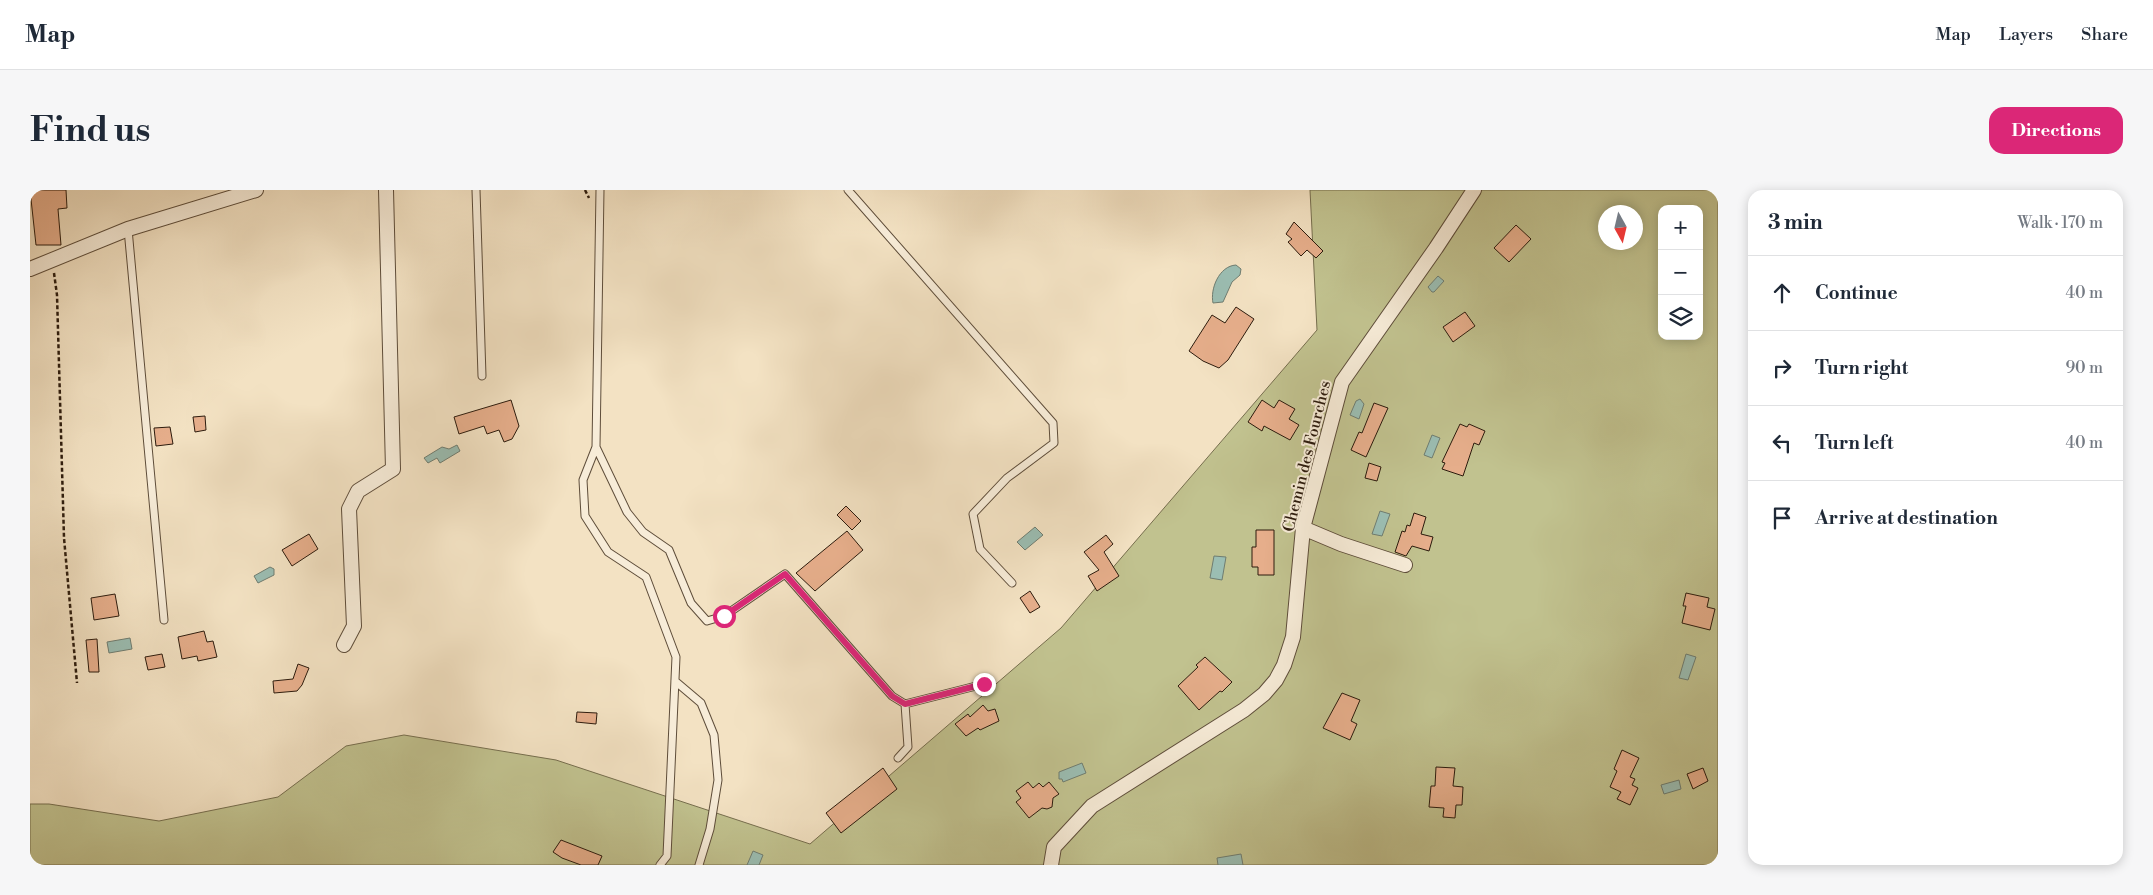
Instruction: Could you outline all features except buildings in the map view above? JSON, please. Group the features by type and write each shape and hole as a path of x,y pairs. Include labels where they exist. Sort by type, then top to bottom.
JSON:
{"street":[{"path":"30,269 128,229 256,190"},
{"path":"344,645 354,626 348,509 358,491 393,469 386,190"},
{"name":"Chemin des Fourches","path":"1051,865 1054,847 1092,806 1244,710 1264,694 1276,680 1284,665 1293,637 1303,528 1342,382 1436,248 1474,190"},
{"path":"1303,528 1342,544 1405,565"}],"lane":[{"path":"476,190 482,376"},
{"path":"600,190 596,448 583,480 585,516 608,552 646,578 676,657 667,856 660,865"},
{"path":"848,190 1052,423 1054,443 1008,478 973,514 980,549 1012,583"},
{"path":"128,229 164,620"},
{"path":"596,448 627,512 643,532 669,550 691,603 707,621 724,616 785,574 892,696 905,704 984,684"},
{"path":"675,681 701,703 714,735 718,780 710,829 700,865"},
{"path":"898,758 908,747 905,704"}],"path":[{"path":"53,260 57,294 64,538 77,683"}],"green space":[{"path":"1310,190 1718,190 1718,865 30,865 30,804 49,804 159,821 278,797 346,746 404,735 556,760 810,844 1061,628 1317,330"}],"water":[{"path":"1236,265 1241,269 1240,275 1232,282 1223,302 1213,303 1214,285 1220,274 1230,266"},
{"path":"1438,276 1444,281 1432,292 1428,287"},
{"path":"1360,399 1364,404 1359,419 1350,415 1356,401"},
{"path":"1432,435 1440,438 1432,458 1424,455"},
{"path":"457,445 460,451 440,463 437,458 428,463 424,458 442,447 449,449"},
{"path":"1380,511 1390,514 1382,536 1372,534"},
{"path":"1035,527 1043,535 1025,550 1017,542"},
{"path":"1214,556 1226,557 1222,580 1210,578"},
{"path":"270,567 274,569 274,575 258,583 254,576"},
{"path":"130,638 132,649 109,653 107,642"},
{"path":"1686,654 1696,657 1688,680 1679,678"},
{"path":"1082,763 1086,773 1063,782 1062,779 1059,779 1059,772"},
{"path":"1679,780 1681,789 1664,794 1661,785"},
{"path":"753,851 763,855 759,865 747,865"},
{"path":"1241,854 1243,865 1218,865 1217,858"}],"route":[{"path":"724,616 785,574 892,696 905,704 984,684"}]}
